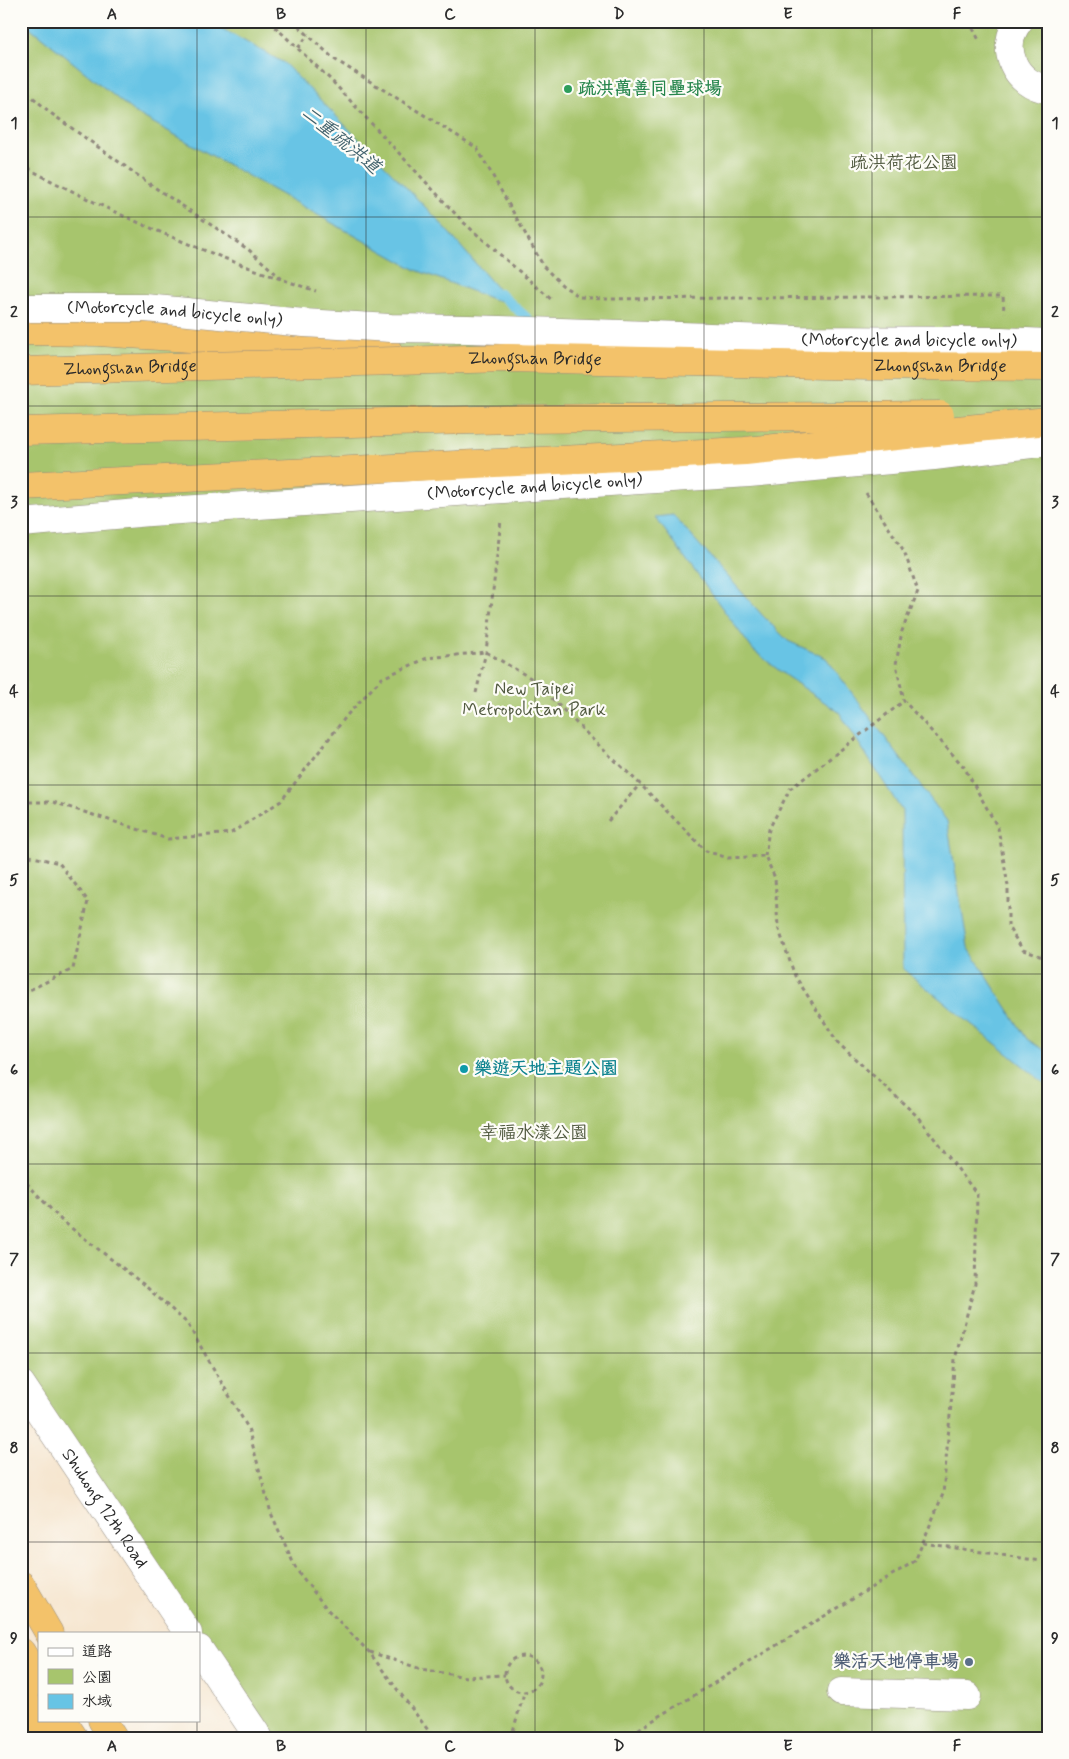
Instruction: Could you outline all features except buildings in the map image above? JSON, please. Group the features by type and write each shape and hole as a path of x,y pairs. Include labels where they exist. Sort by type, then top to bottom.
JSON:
{"highway":[{"path":"21,331 98,332 507,358"},
{"name":"Zhongshan Bridge","path":"21,371 507,358 868,366 1048,367"},
{"path":"21,431 520,419 1048,414"},
{"path":"21,486 745,451 1048,421"},
{"path":"21,1585 48,1632"},
{"path":"21,1652 38,1678"},
{"path":"21,1695 38,1720"},
{"path":"39,1722 50,1738"},
{"path":"63,1722 74,1738"},
{"path":"103,1722 113,1738"}],"street":[{"path":"1019,21 1011,36 1009,50 1012,64 1020,76 1032,85 1048,89"},
{"name":"(Motorcycle and bicycle only)","path":"21,308 145,308 304,323 391,328 799,340 1048,343"},
{"name":"(Motorcycle and bicycle only)","path":"21,523 141,513 749,474 934,456 1048,442"},
{"name":"Shuhong 12th Road","path":"21,1384 187,1632"},
{"path":"200,1651 258,1738"},
{"path":"841,1692 967,1696"}],"path":[{"path":"269,21 332,80 463,222 559,306"},
{"path":"293,21 334,59 477,148 544,267 562,285 580,297 612,299 1003,296 1004,315 995,315"},
{"path":"298,48 308,35"},
{"path":"21,86 52,114 154,188 249,250 284,280"},
{"path":"21,164 39,175 131,220 249,269 320,293"},
{"path":"861,486 904,551 918,591 902,631 896,664 904,701 964,767 998,828 1008,886 1008,927 1023,950 1048,959"},
{"path":"476,693 486,652 502,514"},
{"path":"21,802 53,802 168,839 231,833 280,801 348,714 382,678 427,658 486,652 534,680 706,851 728,858 765,856"},
{"path":"624,1738 915,1561 943,1494 955,1359 976,1284 977,1194 917,1116 838,1043 795,976 778,927 775,878 765,856 769,829 790,789 904,701"},
{"path":"608,821 640,784"},
{"path":"21,854 59,863 88,901 73,969 21,994"},
{"path":"21,1177 61,1220 143,1284 187,1324 248,1428 271,1513 296,1569 327,1609 369,1652 434,1738"},
{"path":"923,1543 1041,1561"},
{"path":"369,1652 421,1669 466,1677 504,1675"},
{"path":"523,1655 532,1658 539,1664 542,1674 540,1683 533,1690 524,1693 515,1691 507,1684 504,1675 506,1665 513,1658 523,1655"},
{"path":"511,1738 524,1693"}],"green space":[{"name":"幸福水漾公園","path":"21,21 1048,21 1048,1738 253,1738 200,1656 200,1632 185,1632 21,1378"}],"water":[{"name":"二重疏洪道","path":"22,21 208,21 284,63 437,219 509,302 495,300 416,270 134,112"},
{"path":"673,515 763,616 788,641 826,658 947,821 968,947 1027,1039 1048,1053 1048,1086 903,969 902,811 839,712 786,676 753,650 655,517"}],"waterway":[{"path":"500,294 528,319"}],"place":[{"name":"疏洪萬善同壘球場","path":"568,89"},
{"name":"樂遊天地主題公園","path":"464,1069"},
{"name":"樂活天地停車場","path":"969,1662"}],"park label":[{"name":"疏洪荷花公園","path":"904,163"},
{"name":"New Taipei Metropolitan Park","path":"534,700"}]}
